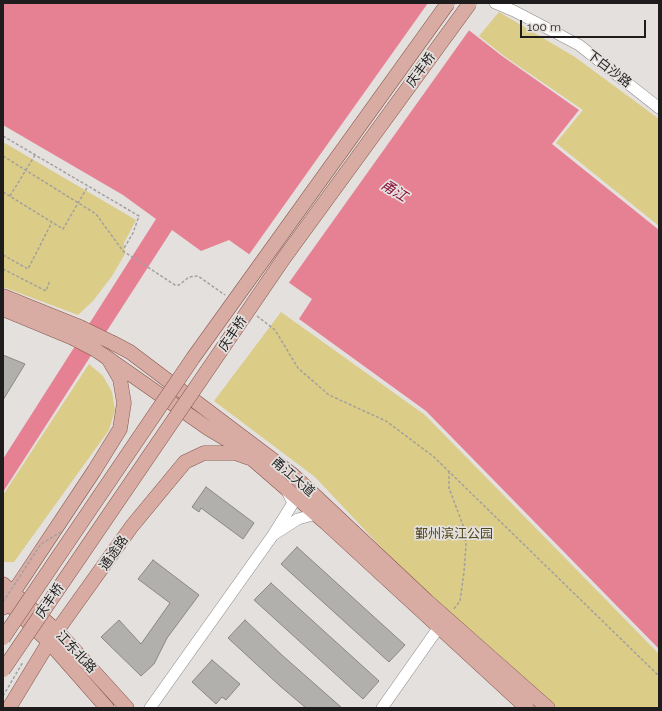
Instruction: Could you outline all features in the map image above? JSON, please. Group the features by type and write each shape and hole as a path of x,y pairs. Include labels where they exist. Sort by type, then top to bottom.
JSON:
{"main road":[{"name":"庆丰桥","path":"3,638 193,358 448,3"},
{"name":"庆丰桥","path":"3,670 284,258 470,3"},
{"name":"甬江大道","path":"3,296 76,333 105,350 209,429 236,445 443,622 548,708"},
{"name":"甬江大道","path":"3,309 76,333"},
{"name":"甬江大道","path":"105,350 130,352 293,475 443,622 528,708"},
{"path":"5,598 94,471 120,429 124,403 120,379 105,350"},
{"name":"通途路","path":"9,708 54,637 132,526 184,462 204,453 218,452 235,453 254,460"},
{"name":"江东北路","path":"5,598 54,637 127,708"},
{"name":"江东北路","path":"54,637 107,708"}],"street":[{"name":"下白沙路","path":"495,3 514,11 578,45 659,108"},
{"path":"150,708 273,535 293,503 284,485"},
{"path":"273,535 298,519 316,514"},
{"path":"382,708 443,622"}],"path":[{"path":"3,136 139,216 134,233 123,251"},
{"path":"10,196 35,155"},
{"path":"3,156 96,214 123,251 175,285 179,285 189,277 198,276 229,297"},
{"path":"3,192 63,228 88,186"},
{"path":"3,254 28,269 52,222"},
{"path":"3,268 46,291 50,280"},
{"path":"254,314 275,330 298,368 329,395 386,421 434,458 659,676"},
{"path":"443,622 460,601 466,545 464,528 449,488 448,471"},
{"path":"5,598 41,544 66,529"}],"green space":[{"path":"499,12 575,57 659,119 659,226 556,143 583,110 504,56 479,36"},
{"path":"3,142 136,220 124,243 125,254 112,276 93,301 78,315 3,287"},
{"name":"鄞州滨江公园","path":"281,312 425,415 659,654 659,708 558,708 411,579 315,477 214,401"},
{"path":"89,364 103,376 112,392 115,410 109,430 14,562 3,562 3,495"}],"water":[{"name":"甬江","path":"3,3 434,3 502,56 579,110 552,144 659,230 659,649 426,411 299,319 312,299 229,240 201,251 172,230 3,492 3,459 156,219 123,195 3,125"}],"pier":[{"path":"428,3 438,3 470,29 288,284 248,256"}],"building":[{"path":"3,355 25,364 3,400"},
{"path":"206,487 254,523 243,539 201,508 199,512 192,507"},
{"path":"297,547 405,645 389,662 281,564"},
{"path":"153,560 199,595 167,638 154,664 141,676 101,637 119,620 141,644 170,603 138,579"},
{"path":"271,583 379,681 363,699 254,600"},
{"path":"245,620 342,708 306,708 280,686 228,638"},
{"path":"212,660 240,684 226,700 222,697 216,704 192,682"}]}
